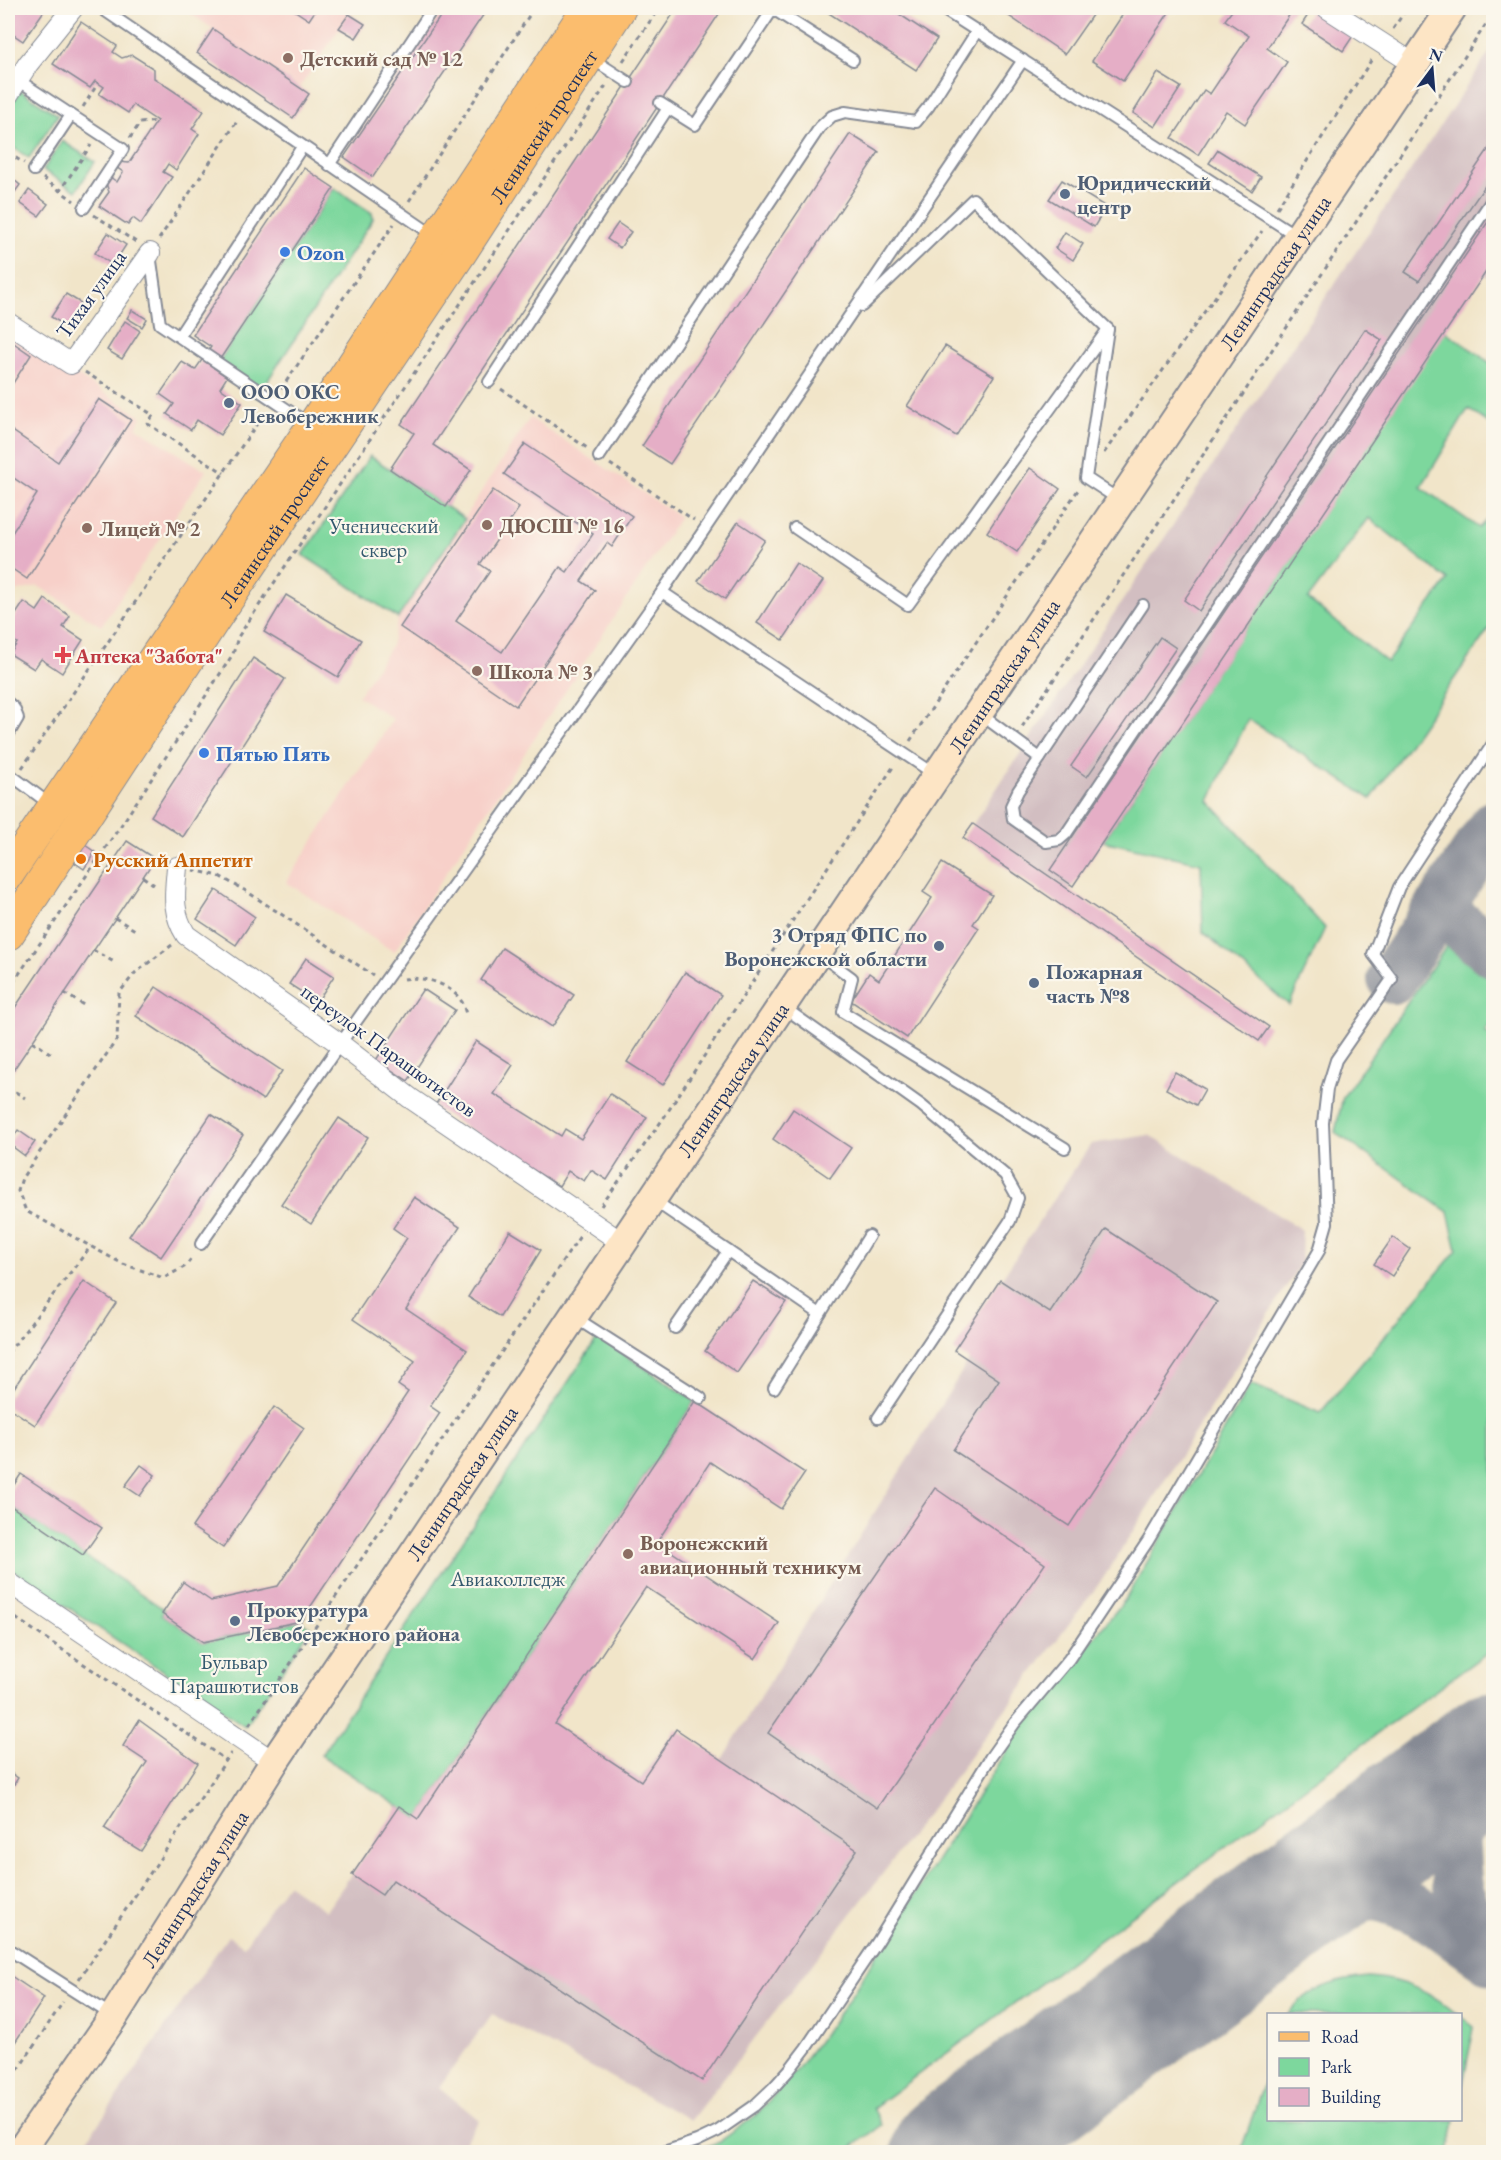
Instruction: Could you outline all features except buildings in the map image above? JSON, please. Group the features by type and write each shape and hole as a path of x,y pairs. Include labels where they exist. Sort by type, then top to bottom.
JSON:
{"main road":[{"name":"Ленинский проспект","path":"8,874 312,427 588,8"},
{"name":"Ленинский проспект","path":"8,934 213,621 461,252 620,8"},
{"name":"Ленинградская улица","path":"20,2152 114,2016 274,1762 1452,8"}],"street":[{"path":"13,87 73,8"},
{"path":"1327,8 1414,64"},
{"name":"Тихая улица","path":"71,364 150,253"},
{"path":"8,323 71,364"},
{"path":"177,867 174,900 177,920 186,935"},
{"name":"переулок Парашютистов","path":"186,935 340,1044 410,1098 624,1244"},
{"path":"8,1582 274,1762"}],"lane":[{"path":"101,8 436,237"},
{"path":"329,165 434,8"},
{"path":"941,8 1298,236"},
{"path":"489,382 664,105 695,125 773,9 853,60"},
{"path":"599,457 820,127 832,116 845,112 916,122 929,106 977,31"},
{"path":"588,56 628,82"},
{"path":"201,1244 340,1044 662,592 1023,60"},
{"path":"13,87 73,117 123,149 84,208"},
{"path":"34,170 73,117"},
{"path":"179,336 302,147"},
{"path":"1143,605 1018,791 1011,806 1013,819 1046,842 1059,840 1066,834 1494,197"},
{"path":"845,322 973,199 1108,329"},
{"path":"150,253 160,324 312,427"},
{"path":"1108,329 1086,478 1121,501"},
{"path":"795,528 908,605 1108,329"},
{"path":"662,592 937,775"},
{"path":"8,703 14,708 18,718 8,735"},
{"path":"978,713 1040,758"},
{"path":"664,2152 697,2141 741,2116 773,2088 806,2048 878,1941 990,1758 1014,1724 1069,1659 1121,1584 1319,1251 1327,1223 1323,1123 1327,1089 1336,1060 1392,980 1373,954 1399,887 1494,742"},
{"path":"8,773 53,806"},
{"path":"818,953 852,978 843,1012 1065,1148"},
{"path":"782,1006 921,1104 1005,1175 1018,1198 1010,1221 878,1418"},
{"path":"651,1199 820,1314"},
{"path":"774,1388 869,1236"},
{"path":"675,1328 728,1251"},
{"path":"574,1317 701,1398"},
{"path":"8,1949 114,2016"}],"path":[{"path":"8,990 126,818 233,654 238,637 659,8"},
{"path":"8,2085 590,1220 663,1119 903,752 1086,478 1270,219 1407,8"},
{"path":"1013,740 1494,12"},
{"path":"73,117 98,83"},
{"path":"150,253 246,108"},
{"path":"123,149 140,123 157,121"},
{"path":"59,192 98,134"},
{"path":"71,364 153,415 148,424 224,473"},
{"path":"177,867 219,876 237,886 384,983 411,978 429,979 446,988 461,1001 466,1016"},
{"path":"143,877 162,889"},
{"path":"115,918 135,930"},
{"path":"186,935 135,973 119,993 117,1039 22,1178 18,1191 26,1211 123,1264 164,1278 186,1266 201,1244"},
{"path":"93,950 114,963"},
{"path":"64,993 85,1006"},
{"path":"32,1041 53,1054"},
{"path":"8,1087 25,1098"},
{"path":"8,1353 91,1246"},
{"path":"8,1613 226,1760"}],"shaded area":[{"name":"Детский сад № 12","path":"182,8 353,8 300,87"},
{"path":"1493,47 1493,281 1484,274 1070,890 973,824"},
{"name":"Лицей № 2","path":"8,331 142,417 136,427 206,471 101,626 38,586 8,592"},
{"name":"Школа № 3","path":"530,418 680,517 394,952 286,882 393,719 358,696 391,646 398,618"},
{"path":"1149,1135 1302,1230 1301,1263 1104,1577 887,1868 691,2120 492,2014 439,2087 479,2120 458,2152 79,2152 228,1936 244,1946 287,1884 326,1911 399,1806 470,1853 555,1724 640,1779 676,1729 722,1759 969,1360 954,1350 1091,1144"}],"green space":[{"path":"20,90 58,115 29,158 8,144 8,109"},
{"path":"62,141 95,162 76,191 43,170"},
{"path":"334,188 372,213 373,219 257,397 214,368"},
{"path":"1445,331 1493,365 1493,426 1468,409 1421,487 1479,528 1493,512 1493,623 1371,799 1248,719 1209,801 1325,928 1289,1005 1203,932 1201,863 1103,841","holes":["1369,518 1448,580 1387,662 1308,599"]},
{"name":"Ученический сквер","path":"370,456 465,519 398,618 303,555"},
{"path":"1450,941 1493,977 1493,1021 1485,1031 1494,1038 1493,1648 873,2108 882,2125 845,2152 689,2152 719,2142 755,2116 796,2071 843,2008 1024,1723 1125,1600 1251,1384 1320,1413 1457,1250 1448,1212 1335,1132 1343,1097"},
{"name":"Авиаколледж","path":"598,1337 695,1401 418,1819 321,1755"},
{"name":"Бульвар Парашютистов","path":"8,1504 165,1610 162,1614 203,1642 301,1621 311,1628 245,1726 8,1567"},
{"path":"1369,1977 1405,1984 1437,2000 1456,2013 1289,2013 1314,1991 1346,1980"},
{"path":"1462,2018 1474,2027 1462,2088"},
{"path":"1267,2074 1267,2121 1455,2121 1449,2152 1238,2152 1241,2150"}],"taxiway":[{"path":"1392,979 1494,825"},
{"path":"1439,908 1492,952"},
{"path":"1494,1768 1454,1831 1457,1881 1463,1905 1472,1926 1494,1955"},
{"path":"1263,1923 1303,1907 1322,1903 1343,1889 1373,1895 1420,1912 1494,1962"}],"runway":[{"path":"953,2152 1494,1753"}],"place":[{"name":"Детский сад № 12","path":"288,58"},
{"name":"Юридический центр","path":"1065,194"},
{"name":"Ozon","path":"285,252"},
{"name":"ООО ОКС Левобережник","path":"229,403"},
{"name":"ДЮСШ № 16","path":"487,525"},
{"name":"Лицей № 2","path":"87,528"},
{"name":"Аптека \"Забота\"","path":"63,655"},
{"name":"Школа № 3","path":"477,671"},
{"name":"Пятью Пять","path":"204,753"},
{"name":"Русский Аппетит","path":"81,859"},
{"name":"3 Отряд ФПС по Воронежской области","path":"939,946"},
{"name":"Пожарная часть №8","path":"1034,983"},
{"name":"Воронежский авиационный техникум","path":"628,1554"},
{"name":"Прокуратура Левобережного района","path":"235,1621"}]}
